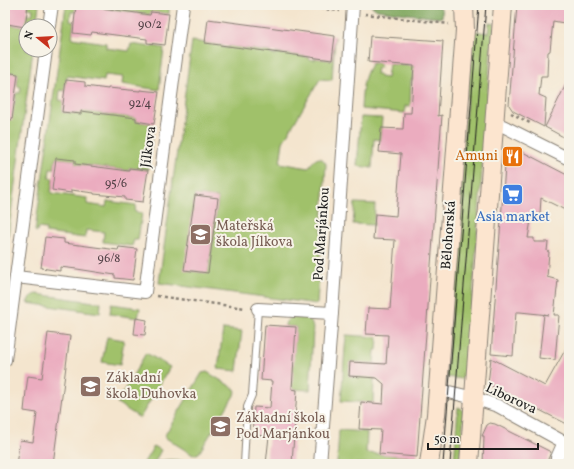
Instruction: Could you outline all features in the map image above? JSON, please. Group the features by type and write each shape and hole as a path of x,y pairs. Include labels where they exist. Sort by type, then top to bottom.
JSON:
{"street":[{"path":"50,18 52,5"},
{"name":"Jílkova","path":"145,292 183,5"},
{"name":"Bělohorská","path":"429,464 436,415 465,30 464,5"},
{"path":"469,464 503,5"},
{"name":"Pod Marjánkou","path":"320,464 353,10"},
{"path":"5,360 45,58"},
{"path":"494,124 503,126 569,159"},
{"path":"16,277 145,292"},
{"path":"258,309 332,313"},
{"name":"Liborova","path":"437,391 449,392 474,398 498,406 567,444"},
{"path":"556,464 557,458 567,444"}],"lane":[{"path":"244,464 247,407 252,395 258,309"}],"path":[{"path":"291,5 353,10 450,24 450,18"},
{"path":"145,292 154,296 258,309"}],"green space":[{"path":"28,5 39,5 37,18 26,18 26,14 32,15 33,9 27,8"},
{"path":"66,5 76,5 76,12 71,12 70,21 74,22 72,38 106,43 106,48 129,51 131,44 164,48 159,90 122,84 123,77 105,75 104,81 67,76 65,91 60,90 59,100 64,101 62,112 80,114 81,111 136,118 136,121 154,124 148,170 129,168 129,171 75,164 75,160 56,158 54,169 50,169 49,178 53,178 51,193 87,198 87,204 106,207 107,201 136,205 135,212 142,213 138,240 134,240 132,246 103,242 104,232 86,230 85,238 46,233 46,229 38,228 37,232 35,231"},
{"path":"95,5 167,5 169,8 169,14 151,12 150,15 95,7"},
{"path":"370,5 429,5 440,7 442,17 438,18 377,10"},
{"path":"5,20 7,21 7,24 18,26 18,58 32,58 5,258 5,176 6,171 9,171 10,165 7,164 8,153 5,152 5,104 14,105 16,93 20,93 21,87 17,86 18,74 5,72"},
{"path":"489,23 495,24 491,47 467,375 463,379 446,377 472,31 488,33"},
{"path":"335,37 332,80 320,79 283,142 280,163 308,168 314,160 319,158 324,160 326,164 317,304 159,283 192,41 222,45 222,47 228,48 229,46 270,52 270,54 276,55 276,53 309,57 309,59 315,60 315,58 332,60","holes":["195,195 218,198 208,273 185,270"]},
{"path":"372,63 380,63 380,68 377,68 376,74 379,74 380,77 387,78 389,64 414,66 413,79 411,80 410,106 405,106 405,113 361,109 364,79"},
{"path":"361,117 382,118 380,140 374,139 372,168 357,166"},
{"path":"355,203 375,204 374,225 353,224"},
{"path":"36,294 101,303 100,313 27,303 30,297"},
{"path":"111,304 140,308 138,318 110,314"},
{"path":"291,317 306,318 312,324 310,390 291,389 296,327 285,326"},
{"path":"223,329 242,331 237,371 218,369"},
{"path":"346,335 378,337 377,350 375,350 373,403 341,401","holes":["350,362 364,363 363,377 349,376"]},
{"path":"107,337 124,340 120,365 102,362"},
{"path":"146,353 170,367 140,418 117,403"},
{"path":"207,372 235,389 236,392 199,453 193,455 166,438 165,435 202,373"},
{"path":"458,407 462,409 464,413 460,464 454,464"},
{"path":"339,430 367,432 366,453 417,457 416,464 337,464"},
{"path":"154,446 161,450 154,463 164,460 174,460 193,464 143,464"}],"building":[{"path":"5,5 28,5 26,18 18,18 18,26 7,24 7,21 5,20"},
{"path":"76,5 95,5 95,7 150,15 151,12 169,14 165,45 147,43 147,39 92,32 91,35 73,33"},
{"path":"517,5 569,5 569,24 553,21 550,51 548,52 547,76 541,76 539,95 546,98 544,127 513,111 509,105"},
{"path":"208,19 335,36 332,60 205,43"},
{"path":"370,36 443,41 438,116 442,115 417,457 379,454 381,430 359,429 361,402 383,404 384,384 377,378 349,376 350,362 386,364 388,335 366,334 367,320 368,308 390,309 395,240 373,239 375,214 396,216 401,154 379,152 381,128 403,129 404,113 411,113 414,66 368,62"},
{"path":"5,72 18,74 12,120 5,119"},
{"path":"569,78 569,140 545,127"},
{"path":"66,80 85,82 85,86 108,89 159,92 154,124 136,121 136,118 81,111 81,114 62,112"},
{"path":"515,148 569,176 569,212 541,198 540,214 532,214 528,238 534,238 534,242 548,242 547,251 549,252 547,277 558,280 554,315 559,315 555,360 539,358 544,314 516,312 513,356 491,354 506,153"},
{"path":"56,158 75,160 75,164 129,171 129,168 148,170 143,202 125,200 125,197 71,190 71,193 52,190"},
{"name":"Mateřská škola Jílkova","path":"195,195 218,198 208,273 184,270"},
{"path":"45,237 64,239 64,243 87,246 118,250 119,247 137,249 133,280 115,278 115,275 77,269 60,267 60,271 41,268"},
{"path":"136,318 147,320 145,335 134,334"},
{"path":"265,325 296,327 292,389 297,390 292,464 266,464 269,436 252,435 254,407 270,408 272,381 261,380"},
{"path":"48,333 70,336 53,464 16,464 20,440 33,442 37,413 24,411 28,376 42,378"},
{"path":"569,343 569,425 488,384 491,358 545,386"},
{"path":"490,423 495,424 551,452 546,464 483,464 484,436 482,436 487,425"}],"tram line":[{"path":"443,464 479,5"},
{"path":"450,464 486,5"}],"place":[{"name":"Amuni","path":"513,156"},
{"name":"Asia market","path":"513,195"},
{"name":"Mateřská škola Jílkova","path":"201,234"},
{"name":"Základní škola Duhovka","path":"91,386"},
{"name":"Základní škola Pod Marjánkou","path":"220,426"}]}
